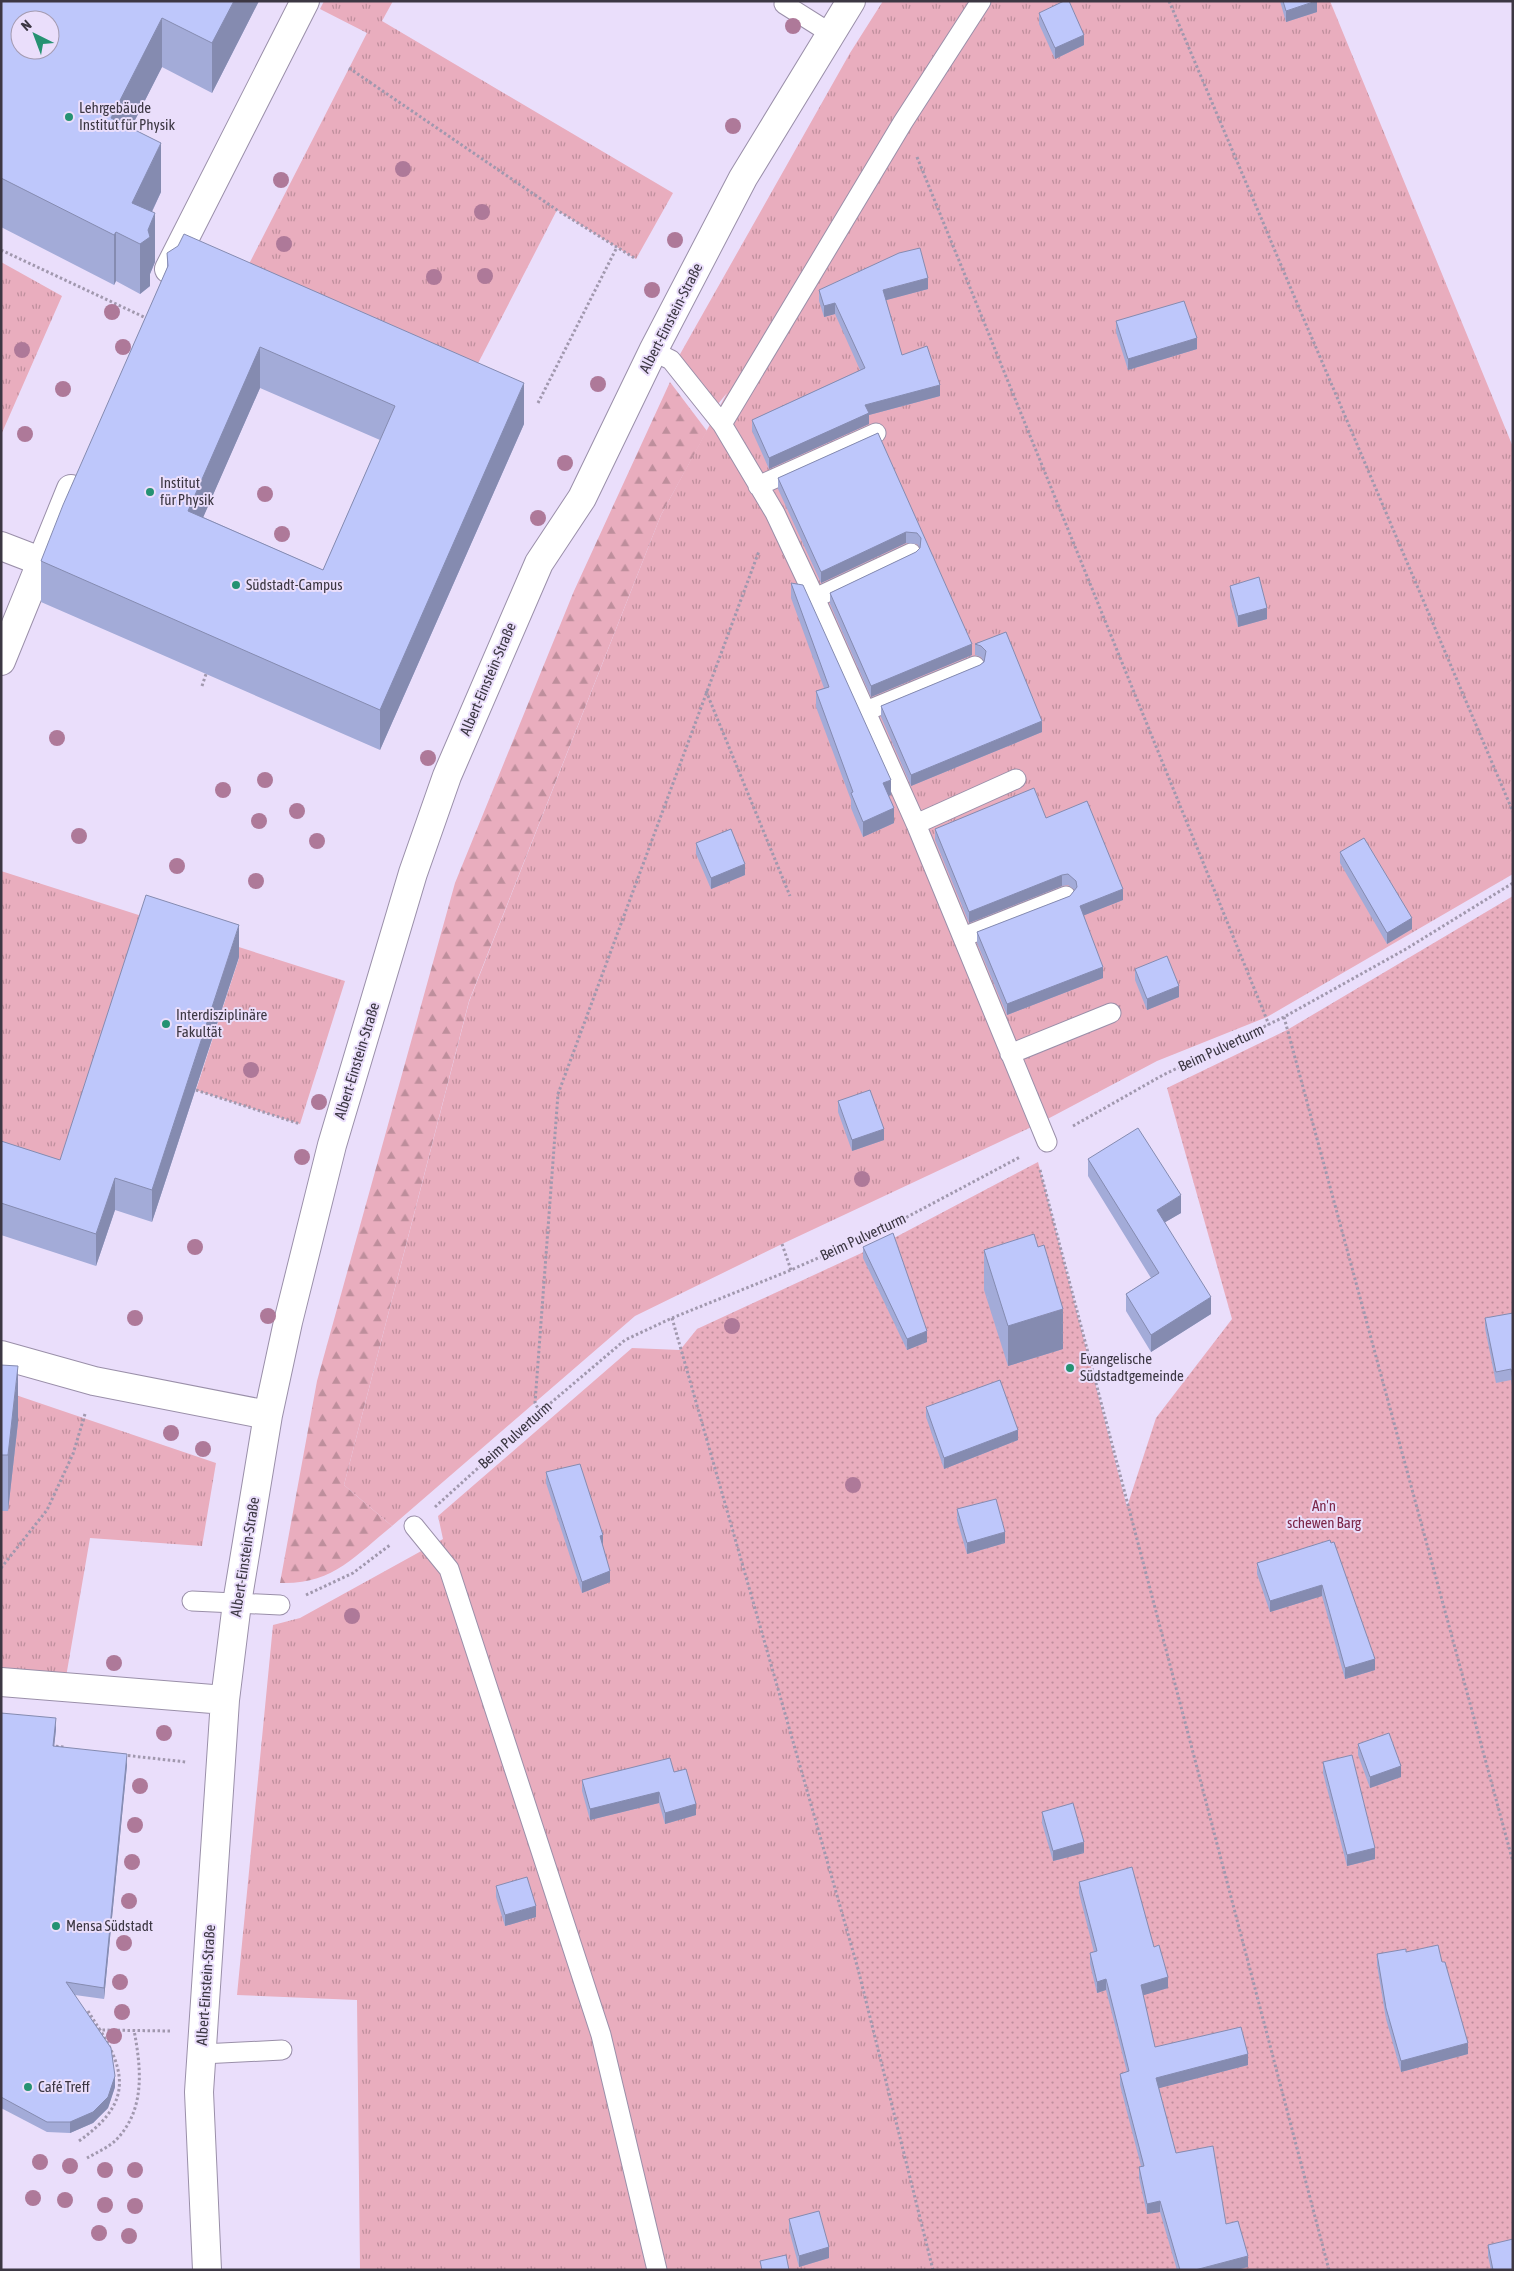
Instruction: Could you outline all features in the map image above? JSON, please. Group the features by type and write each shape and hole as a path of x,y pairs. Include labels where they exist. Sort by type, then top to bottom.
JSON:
{"street":[{"path":"164,280 305,1"},
{"name":"Albert-Einstein-Straße","path":"207,2270 199,2092 225,1700 237,1604 268,1415 288,1322 332,1145 412,873 444,784 539,563 582,498 653,351 744,178 851,1"},
{"path":"1,661 40,561 80,469"},
{"path":"1,546 40,561"},
{"path":"1,1355 94,1381 268,1415"},
{"path":"1,1682 225,1700"}],"lane":[{"path":"722,424 903,122 981,1"},
{"path":"784,4 830,33"},
{"path":"653,351 671,360 722,424 774,514 815,598 916,824 963,937 1010,1054 1040,1146"},
{"path":"758,486 876,433"},
{"path":"815,598 911,553"},
{"path":"866,711 974,666"},
{"path":"916,824 1016,779"},
{"path":"963,937 1066,896"},
{"path":"1010,1054 1111,1013"},
{"path":"414,1526 449,1569 601,2035 657,2270"},
{"path":"192,1601 280,1605"},
{"path":"202,2054 282,2050"}],"path":[{"path":"1169,1 1513,812"},
{"path":"349,68 557,210 636,259"},
{"path":"903,122 1269,1025"},
{"path":"538,403 616,247"},
{"path":"1,250 146,318"},
{"path":"540,1412 535,1403 558,1094 706,691 774,514"},
{"path":"202,686 206,674"},
{"path":"706,691 790,896"},
{"name":"Beim Pulverturm","path":"280,1605 352,1573 414,1526 540,1412 625,1340 672,1318 791,1270 892,1226 1040,1146 1163,1075 1284,1017 1406,949 1513,882"},
{"path":"1284,1017 1513,1862"},
{"path":"196,1090 300,1124"},
{"path":"1040,1146 1329,2270"},
{"path":"782,1244 791,1270"},
{"path":"672,1318 858,1968 933,2270"},
{"path":"1,1568 47,1510 73,1454 94,1381"},
{"path":"46,1745 74,1748"},
{"path":"121,1754 186,1762"},
{"path":"79,2141 97,2128 114,2108 120,2091 119,2072 114,2052 88,2011"},
{"path":"100,2030 174,2031"},
{"path":"87,2158 116,2140 129,2121 140,2097 140,2064 134,2030"}],"green space":[{"path":"324,1 393,1 382,21 673,193 636,259 557,210 473,373 248,266 367,33 320,9"},
{"path":"883,1 1330,1 1513,447 1513,874 1267,1017 1157,1061 1040,1123 782,1244 635,1316 392,1526 344,1485 469,1002 661,515 727,393 718,404 679,356 850,53"},
{"path":"1,262 62,296 1,435"},
{"path":"670,382 707,431 661,515 469,1001 344,1485 392,1526 354,1558 329,1574 298,1582 280,1583 317,1381 455,883 574,591"},
{"path":"1,871 345,981 300,1124 196,1090 239,958 60,1192 1,1174"},
{"name":"An'n schewen Barg","path":"1513,896 1513,2270 933,2270 858,1969 680,1350 697,1329 894,1238 1038,1162 1127,1507 1156,1418 1232,1319 1167,1088 1287,1030"},
{"path":"632,1348 680,1350 858,1969 933,2270 360,2270 357,2000 237,1995 273,1625 300,1618 443,1539 438,1516"},
{"path":"1,1390 216,1463 202,1546 90,1538 66,1677 1,1671"}],"building":[{"name":"Lehrgebäude Institut für Physik","path":"1,1 234,1 212,43 162,18 111,118 161,143 132,203 155,213 148,230 150,237 140,244 116,232 114,235 1,178"},
{"path":"1064,1 1069,1 1084,35 1055,48 1039,13"},
{"path":"1283,1 1316,1 1286,11"},
{"name":"Institut für Physik","path":"184,234 524,383 380,710 41,561 63,505 168,266 167,253 178,246","holes":["260,347 395,406 323,570 188,511"]},
{"path":"920,248 928,278 883,290 902,355 927,346 940,385 865,405 869,413 769,458 752,420 865,368 835,303 824,306 819,290 899,253"},
{"path":"1184,301 1197,338 1128,359 1116,321"},
{"path":"878,433 972,644 871,686 830,593 916,552 920,548 921,538 917,533 906,532 821,572 778,478"},
{"path":"1259,577 1267,608 1238,616 1230,586"},
{"path":"791,583 803,585 891,780 883,783 894,808 863,822 851,793 853,792 816,691 829,687"},
{"path":"1006,632 1042,721 911,775 881,706 980,665 984,662 986,651 981,646 975,644"},
{"path":"1034,788 1046,818 1087,801 1123,889 1080,906 1103,967 1007,1004 977,932 1070,896 1077,887 1076,881 1068,874 1062,875 969,912 935,829"},
{"path":"731,829 745,864 711,878 696,843"},
{"path":"1364,838 1412,918 1387,933 1340,852"},
{"name":"Interdisziplinäre Fakultät","path":"146,895 239,925 152,1190 115,1178 96,1234 1,1203 1,1141 60,1160"},
{"path":"1167,956 1179,986 1147,999 1135,969"},
{"path":"870,1090 884,1129 852,1140 838,1101"},
{"path":"1138,1128 1181,1195 1157,1210 1211,1297 1151,1335 1126,1294 1159,1273 1088,1159"},
{"path":"893,1233 927,1331 907,1339 863,1247"},
{"path":"1034,1234 1038,1247 1044,1245 1063,1309 1008,1326 984,1250"},
{"path":"1513,1313 1513,1380 1511,1369 1496,1372 1485,1318"},
{"path":"1,1365 18,1366 8,1455 1,1455"},
{"path":"1000,1380 1018,1430 944,1458 926,1407"},
{"path":"580,1464 603,1535 600,1536 610,1571 582,1582 546,1472"},
{"path":"996,1499 1005,1532 967,1543 957,1509"},
{"path":"1330,1540 1331,1543 1334,1542 1375,1659 1345,1668 1322,1585 1270,1601 1257,1563"},
{"name":"Mensa Südstadt","path":"1,1713 56,1718 53,1746 127,1754 104,1988 66,1982 111,2048 115,2076 108,2097 93,2112 70,2122 47,2122 1,2097"},
{"path":"1389,1733 1401,1766 1370,1777 1358,1744"},
{"path":"1352,1755 1375,1848 1347,1855 1323,1762"},
{"path":"670,1758 674,1772 686,1769 696,1804 665,1813 659,1792 590,1809 582,1780"},
{"path":"1073,1803 1084,1842 1053,1851 1042,1812"},
{"path":"1132,1867 1154,1947 1159,1945 1168,1977 1141,1985 1155,2047 1241,2027 1248,2054 1156,2078 1176,2153 1213,2146 1226,2224 1238,2221 1248,2256 1195,2270 1180,2270 1160,2201 1147,2204 1139,2167 1144,2166 1120,2074 1129,2071 1106,1979 1097,1982 1090,1953 1097,1951 1079,1882"},
{"path":"527,1877 536,1906 505,1915 496,1886"},
{"path":"1438,1945 1442,1962 1445,1962 1468,2043 1401,2061 1386,2008 1377,1954 1406,1949 1406,1952"},
{"path":"819,2211 829,2247 799,2256 789,2219"},
{"path":"1513,2239 1513,2270 1493,2270 1488,2245"},
{"path":"786,2255 789,2270 762,2270 760,2261"}],"place":[{"name":"Lehrgebäude Institut für Physik","path":"69,117"},
{"name":"Institut für Physik","path":"150,492"},
{"name":"Südstadt-Campus","path":"236,585"},
{"name":"Interdisziplinäre Fakultät","path":"166,1024"},
{"name":"Evangelische Südstadtgemeinde","path":"1070,1368"},
{"name":"Mensa Südstadt","path":"56,1926"},
{"name":"Café Treff","path":"28,2087"}]}
